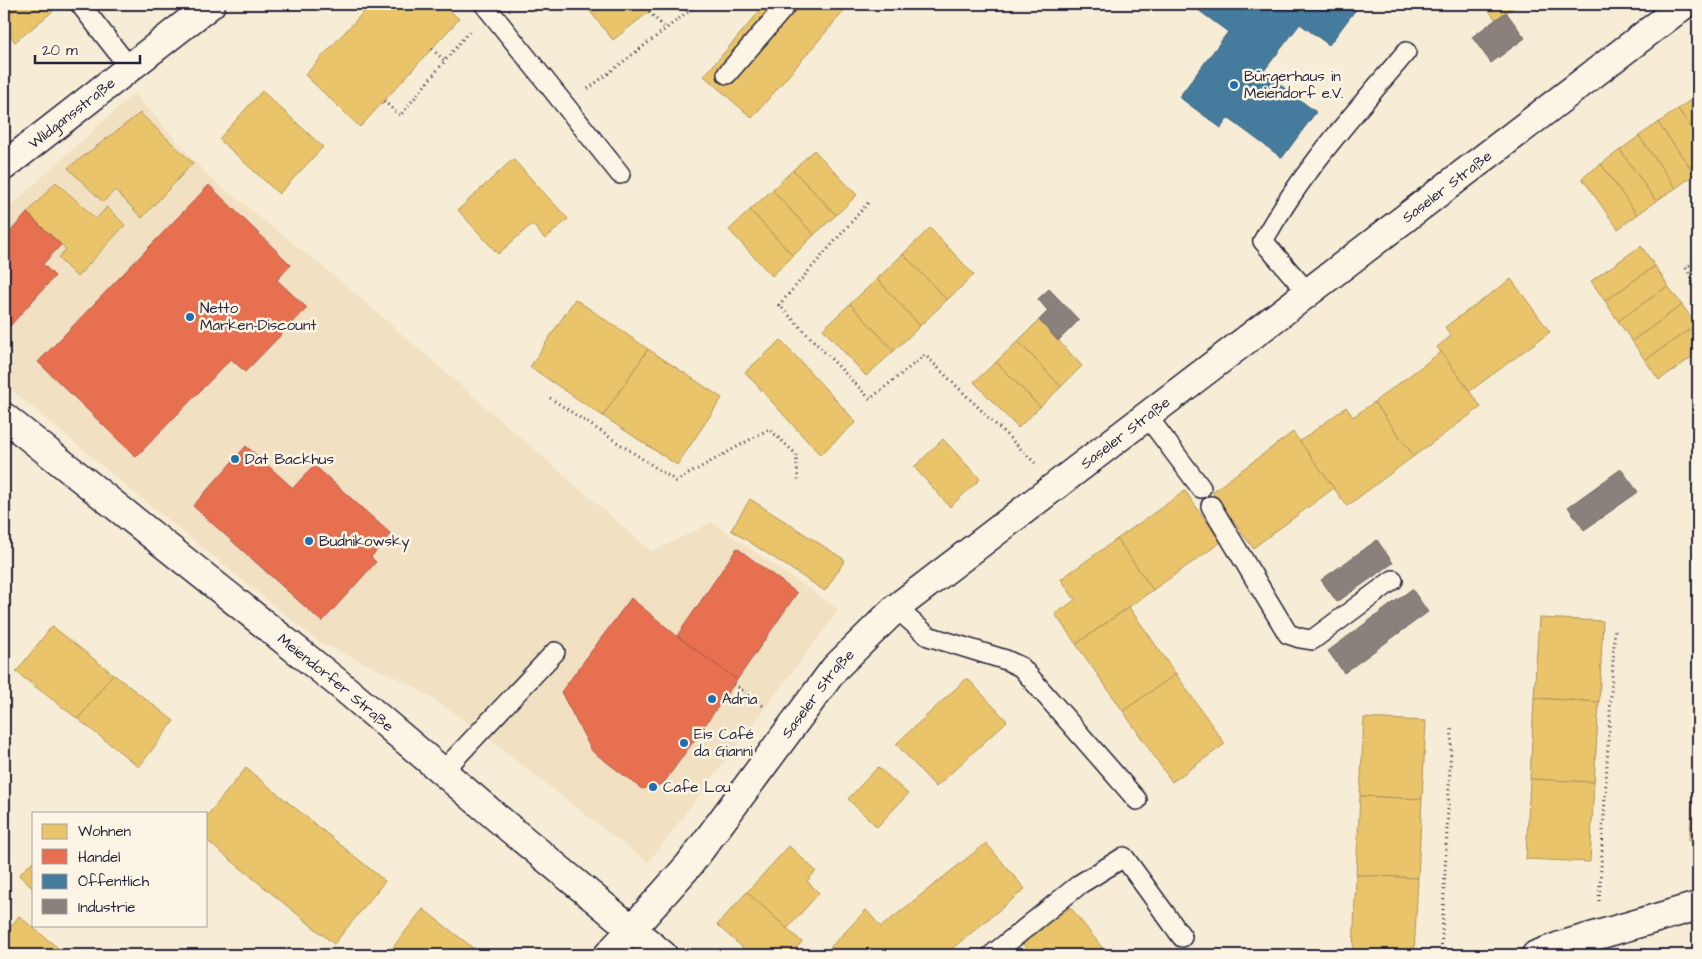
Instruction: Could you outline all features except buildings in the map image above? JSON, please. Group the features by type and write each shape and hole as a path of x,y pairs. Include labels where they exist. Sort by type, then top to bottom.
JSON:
{"street":[{"name":"Wildgansstraße","path":"4,166 211,4"},
{"name":"Saseler Straße","path":"608,955 690,865 800,713 835,668 896,608 1684,4"},
{"path":"1691,4 1698,10"},
{"name":"Meiendorfer Straße","path":"4,416 338,683 508,827 664,955"},
{"path":"1536,955 1560,946 1698,906"}],"lane":[{"path":"80,4 129,67"},
{"path":"727,74 787,4"},
{"path":"486,6 620,174"},
{"path":"1308,293 1263,241 1276,218 1325,151 1406,52"},
{"path":"1147,416 1201,488"},
{"path":"1211,506 1288,634 1312,640 1394,580"},
{"path":"896,608 928,636 1006,660 1021,667 1137,800"},
{"path":"443,771 555,652"},
{"path":"992,955 1080,884 1124,857 1182,937"}],"path":[{"path":"566,107 698,4"},
{"path":"384,101 400,116 445,61 486,6"},
{"path":"648,12 666,29"},
{"path":"432,49 445,61"},
{"path":"868,203 779,305 870,399 925,355 1058,485"},
{"path":"1698,259 1686,268 1698,287"},
{"path":"550,398 676,481 769,429 796,454 798,480"},
{"path":"1597,935 1615,627"},
{"path":"734,684 750,696"},
{"path":"1441,955 1452,726"}],"shaded area":[{"path":"134,93 208,176 343,283 652,552 712,522 839,610 648,863 460,717 408,683 319,642 4,384 4,212"}],"place":[{"name":"Bürgerhaus in Meiendorf e.V.","path":"1234,85"},
{"name":"Netto Marken-Discount","path":"190,317"},
{"name":"Dat Backhus","path":"235,459"},
{"name":"Budnikowsky","path":"309,541"},
{"name":"Adria","path":"712,699"},
{"name":"Eis Café da Gianni","path":"684,743"},
{"name":"Cafe Lou","path":"653,787"}]}
